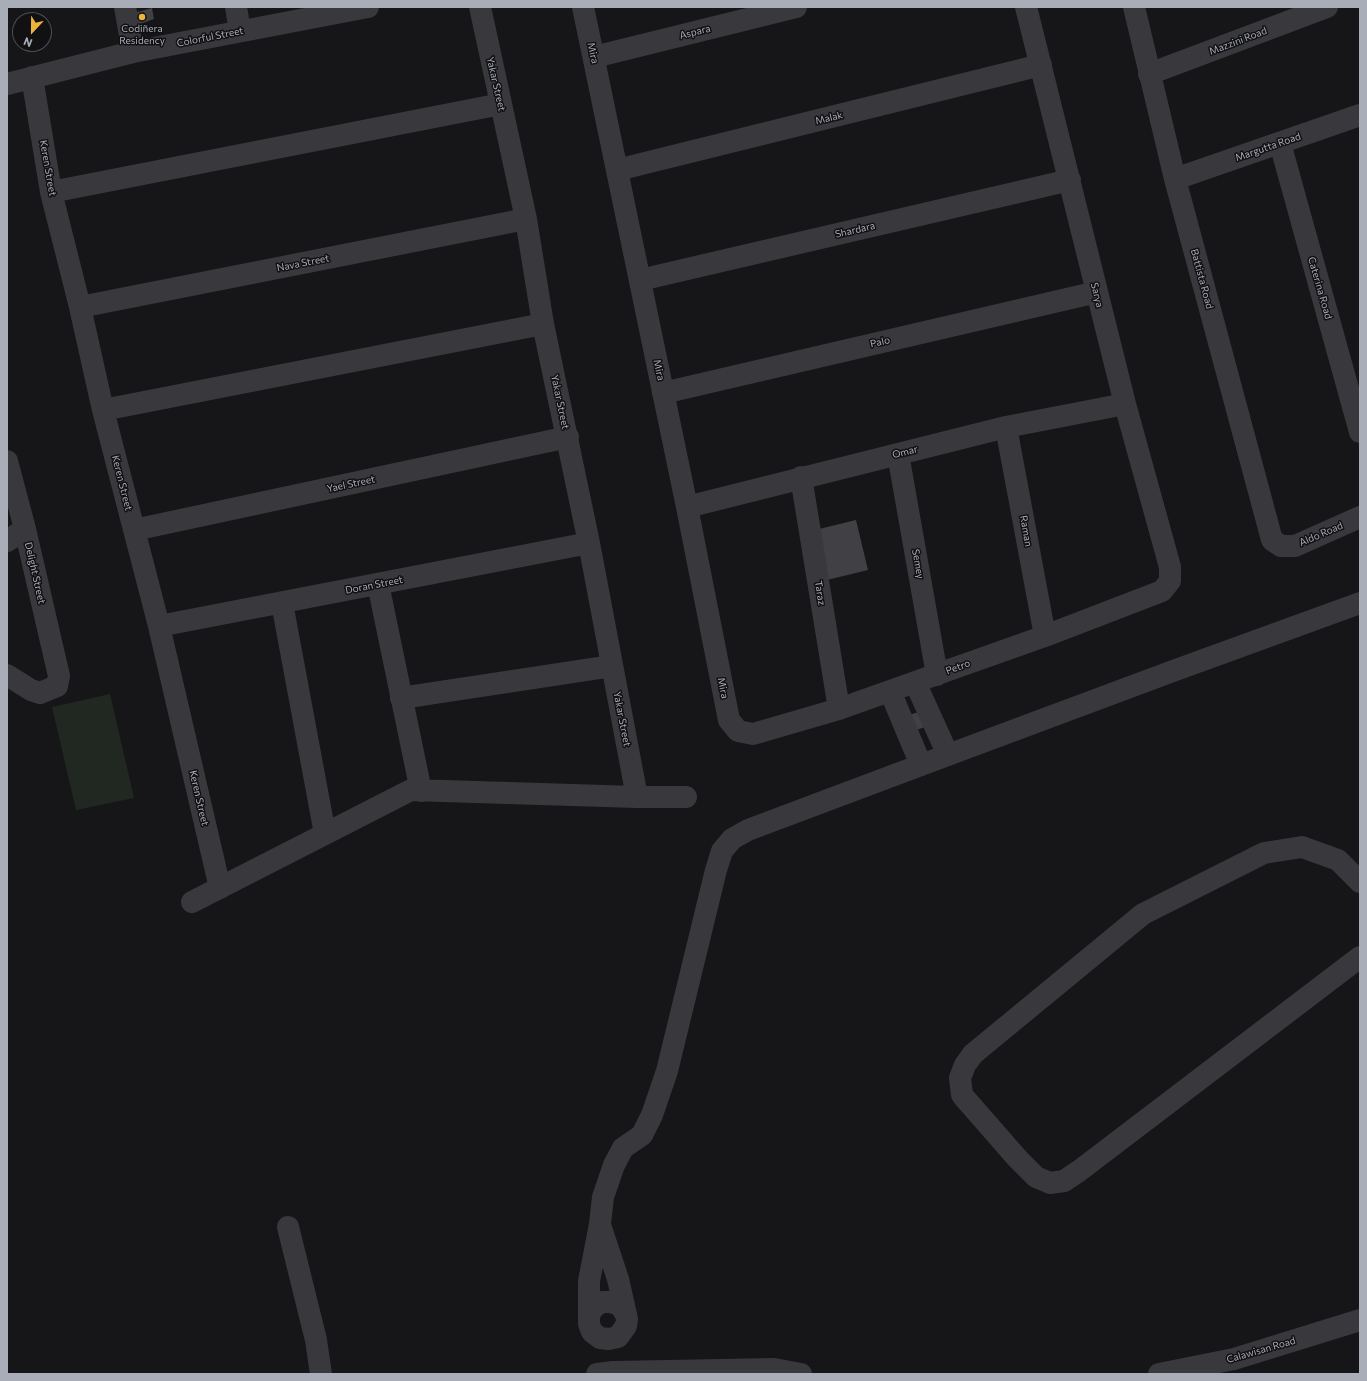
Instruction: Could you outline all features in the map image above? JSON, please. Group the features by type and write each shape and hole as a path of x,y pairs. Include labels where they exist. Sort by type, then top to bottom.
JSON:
{"street":[{"path":"125,7 133,52"},
{"path":"236,7 240,31"},
{"name":"Yakar Street","path":"480,7 526,220 543,324 568,437 637,797"},
{"name":"Mira","path":"583,7 687,507 729,720 738,731"},
{"name":"Aspara","path":"594,56 796,7"},
{"name":"Sarya","path":"1026,7 1125,404 1170,567 1170,581"},
{"name":"Battista Road","path":"1134,7 1175,179 1272,540 1281,546"},
{"name":"Mazzini Road","path":"1150,74 1327,7"},
{"name":"Colorful Street","path":"7,84 133,52 362,8"},
{"name":"Malak","path":"617,170 1041,66"},
{"name":"Keren Street","path":"32,77 51,192 80,307 103,410 159,626 220,888"},
{"path":"51,192 501,104"},
{"name":"Margutta Road","path":"1175,179 1360,114"},
{"name":"Caterina Road","path":"1280,143 1360,432"},
{"name":"Shardara","path":"640,280 1070,180"},
{"name":"Nava Street","path":"80,307 526,220"},
{"name":"Palo","path":"663,394 1097,292"},
{"path":"103,410 543,324"},
{"name":"Omar","path":"687,507 801,477 1006,427 1125,404"},
{"name":"Raman","path":"1006,427 1045,636"},
{"name":"Yael Street","path":"134,530 568,437"},
{"name":"Semey","path":"898,454 937,675"},
{"name":"Delight Street","path":"7,461 25,529 59,676 56,686 40,693 31,690 7,675"},
{"name":"Taraz","path":"801,477 840,709"},
{"name":"Aldo Road","path":"1281,546 1295,546 1360,517"},
{"path":"7,541 25,529"},
{"name":"Doran Street","path":"159,626 589,543"},
{"name":"Petro","path":"738,731 753,734 840,709 1045,636 1162,591 1170,581"},
{"path":"378,584 421,791"},
{"path":"282,603 325,834"},
{"path":"600,1224 618,1279 627,1320 623,1332 618,1337 609,1339 600,1338 592,1332 589,1324 590,1281 603,1198 614,1165 622,1148 642,1135 652,1114 667,1071 716,870 722,851 732,839 748,830 1173,670 1360,603"},
{"path":"401,698 612,666"},
{"path":"915,682 948,755"},
{"path":"890,690 921,765"},
{"path":"192,902 411,790 637,797 686,797"},
{"path":"1360,882 1338,860 1302,847 1264,853 1143,914 973,1054 965,1065 960,1078 962,1095 1017,1158 1036,1177 1050,1183 1064,1181 1086,1166 1360,957"},
{"path":"288,1227 316,1340 321,1374"},
{"path":"589,1315 594,1307 602,1302 611,1302 620,1306 625,1313"},
{"name":"Calawisan Road","path":"1159,1374 1241,1366 1360,1320"},
{"path":"609,1339 605,1373 774,1369 801,1374"}],"shaded area":[{"path":"110,694 134,798 76,810 52,707"}],"building":[{"name":"Codiñera Residency","path":"152,8 154,19 132,27 130,14"},
{"path":"856,520 868,570 827,580 815,530"},
{"path":"925,710 930,725 914,731 909,715"}],"place":[{"name":"Codiñera Residency","path":"142,17"}]}
